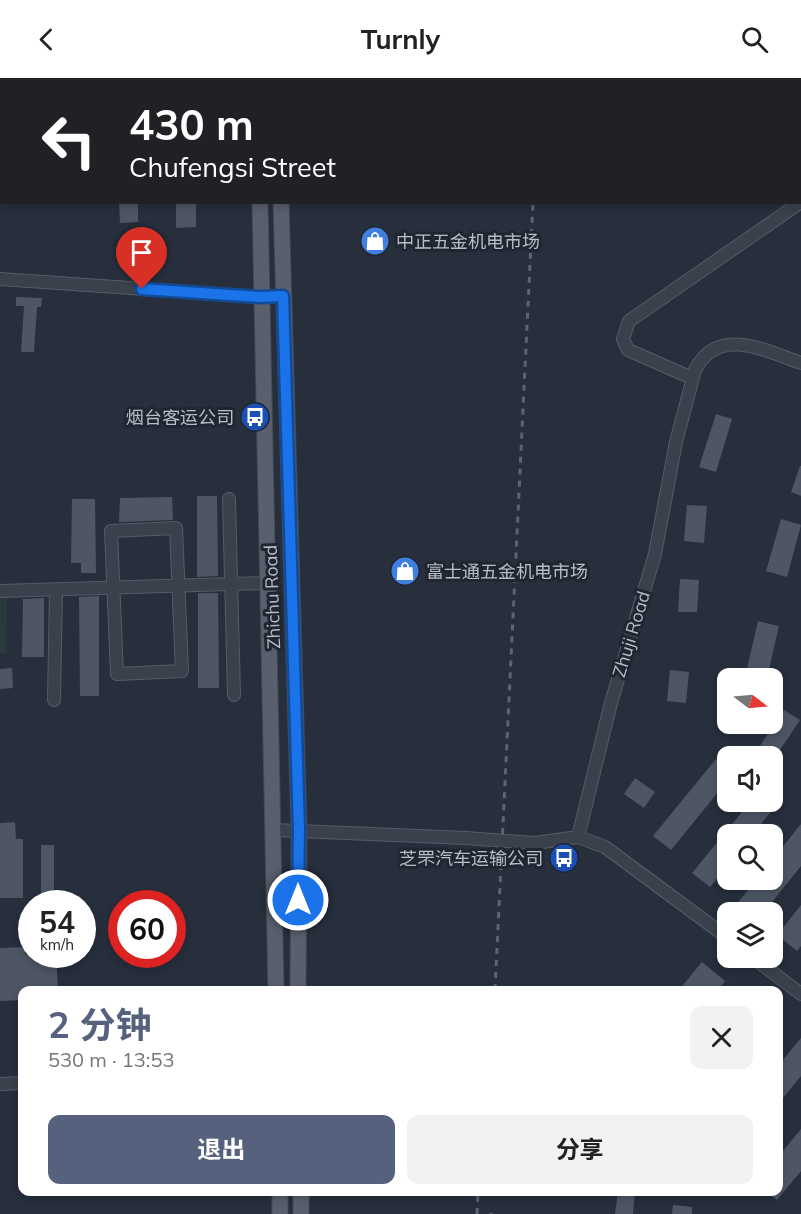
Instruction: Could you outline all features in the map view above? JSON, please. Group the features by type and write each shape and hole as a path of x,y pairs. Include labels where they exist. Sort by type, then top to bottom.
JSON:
{"main road":[{"name":"Zhichu Road","path":"260,204 276,986"},
{"name":"Zhichu Road","path":"281,204 299,830 298,986"},
{"path":"280,1196 280,1214"},
{"path":"301,1196 302,1214"}],"street":[{"path":"692,378 628,350 623,339 629,321 798,204"},
{"path":"0,279 261,297 283,296"},
{"name":"Zhuji Road","path":"578,837 611,703 655,554 676,442 692,378 700,361 707,354 716,348 736,343 801,363"},
{"path":"229,499 234,694"},
{"path":"176,528 182,671 117,674 113,588 111,531 176,528"},
{"path":"0,591 268,583"},
{"path":"54,700 56,590"},
{"path":"274,830 535,843 578,837 596,843 620,856 717,930"},
{"path":"767,968 801,994"},
{"path":"0,1084 18,1083"}],"shaded area":[{"path":"0,598 7,598 6,653 0,653"}],"building":[{"path":"119,204 138,204 138,222 120,223"},
{"path":"176,204 196,204 196,227 176,228"},
{"path":"16,297 42,298 41,307 37,307 34,352 21,352 24,306 16,306"},
{"path":"716,414 732,419 716,472 699,467"},
{"path":"801,466 801,496 791,492"},
{"path":"197,496 217,496 218,576 197,577"},
{"path":"172,497 173,520 119,522 120,498"},
{"path":"72,499 95,499 96,573 81,573 81,563 71,563"},
{"path":"687,505 707,506 704,543 684,541"},
{"path":"781,519 801,525 787,577 766,571"},
{"path":"680,579 699,580 697,612 678,612"},
{"path":"198,593 218,593 219,688 198,688"},
{"path":"99,596 99,696 80,696 79,597"},
{"path":"44,598 44,657 22,657 23,599"},
{"path":"758,621 779,626 769,668 747,668"},
{"path":"12,668 13,688 0,689 0,669"},
{"path":"670,670 689,672 686,703 667,701"},
{"path":"783,711 800,720 783,746 760,746 768,734 783,734"},
{"path":"717,760 717,794 671,850 653,836"},
{"path":"635,778 655,792 644,808 624,794"},
{"path":"742,812 771,812 761,824 732,824"},
{"path":"15,822 16,839 23,839 23,890 18,890 18,898 0,898 0,823"},
{"path":"801,824 801,866 783,888 783,846"},
{"path":"717,842 717,878 710,887 692,873"},
{"path":"41,845 54,845 54,890 41,890"},
{"path":"748,890 782,890 772,902 738,902"},
{"path":"801,905 801,946 797,951 783,940 783,928"},
{"path":"18,947 18,968 57,968 58,986 18,986 18,1000 0,1001 0,948"},
{"path":"702,962 725,981 721,986 682,986"},
{"path":"801,1038 801,1076 783,1098 783,1060"},
{"path":"801,1129 801,1171 783,1193 783,1151"},
{"path":"617,1196 635,1196 633,1214 615,1214"},
{"path":"673,1205 692,1207 692,1214 672,1214"}],"railway":[{"path":"495,986 533,204"},
{"path":"477,1214 478,1196"}],"place":[{"name":"中正五金机电市场","path":"375,241"},
{"name":"烟台客运公司","path":"255,417"},
{"name":"富士通五金机电市场","path":"405,571"},
{"name":"芝罘汽车运输公司","path":"564,858"}],"route":[{"path":"142,289 261,297 283,296 299,830 298,900"}]}
